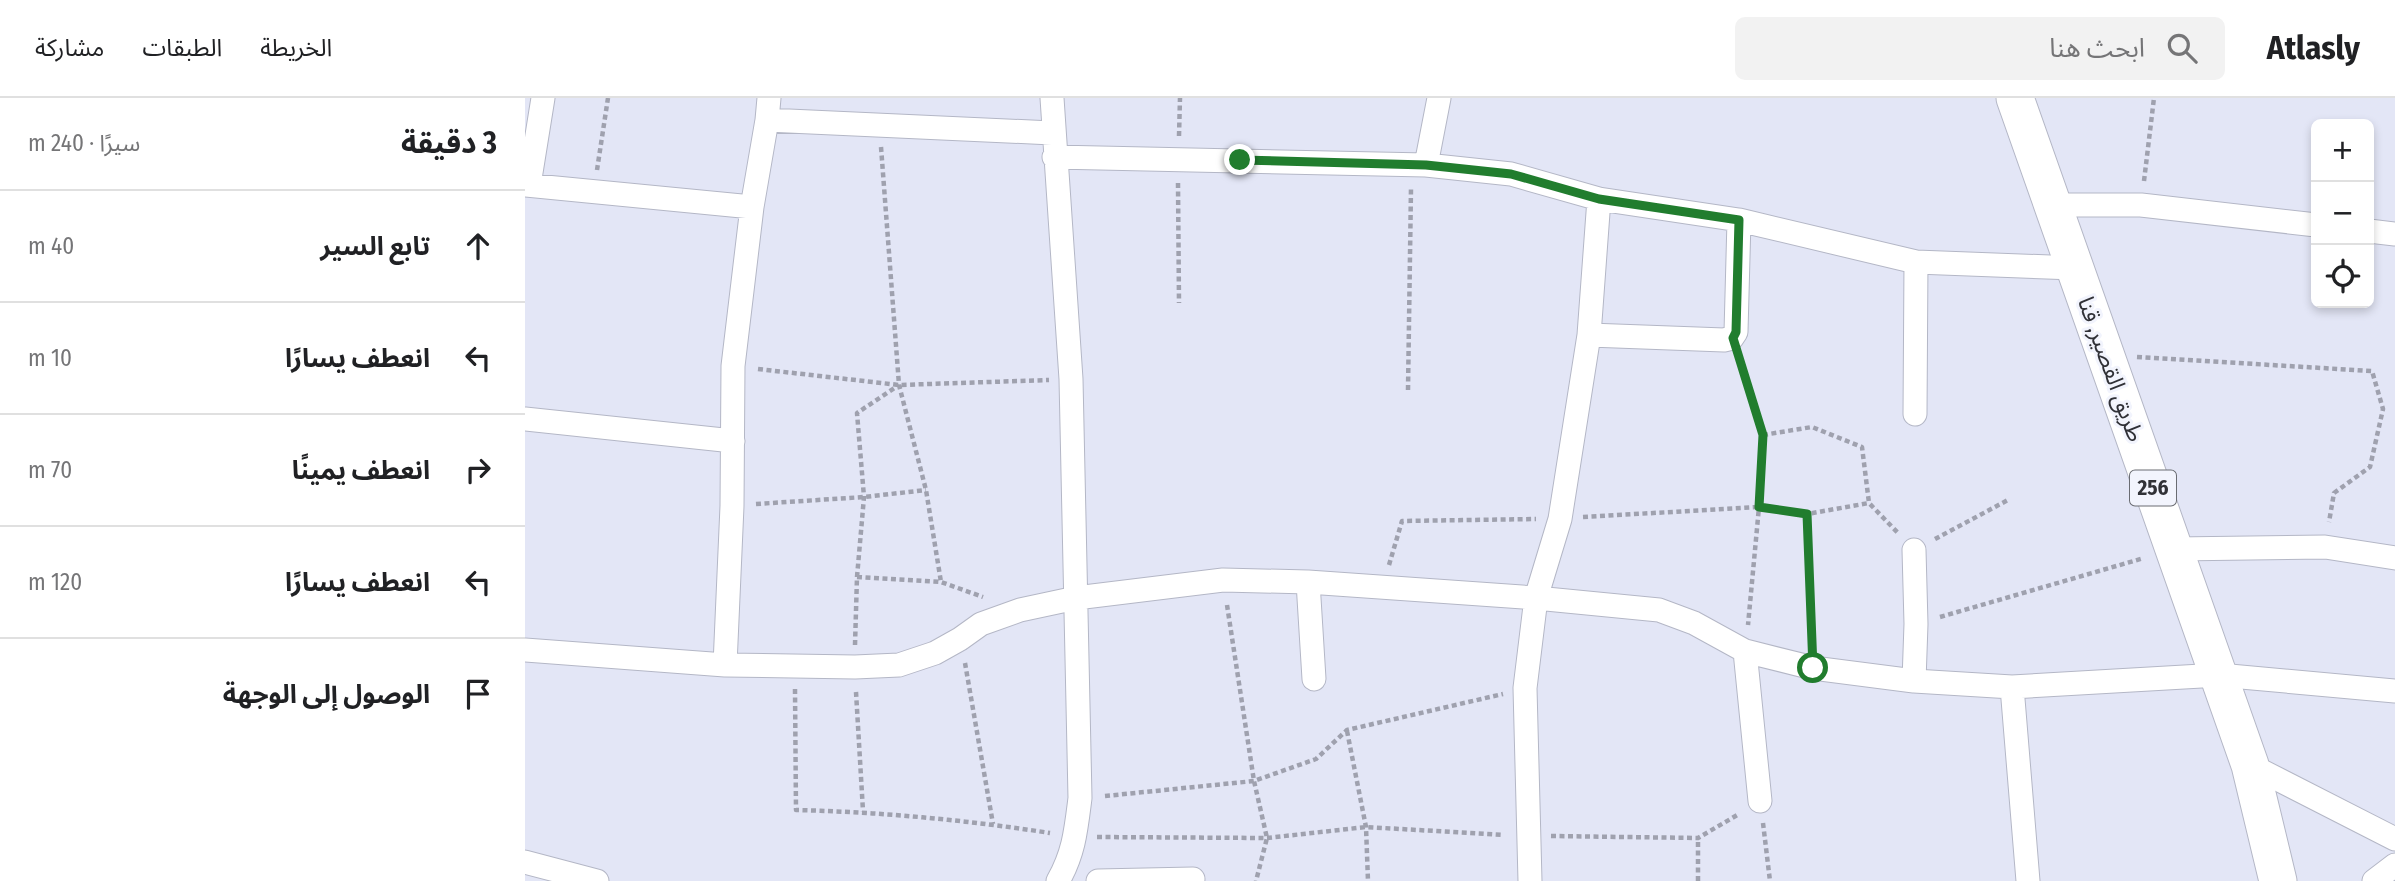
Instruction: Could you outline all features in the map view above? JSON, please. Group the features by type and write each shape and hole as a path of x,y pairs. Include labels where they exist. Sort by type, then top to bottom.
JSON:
{"highway":[{"name":"طريق القصير, قنا","path":"2015,98 2250,765 2278,881"}],"street":[{"path":"543,98 527,185 752,207"},
{"path":"1052,98 1052,132 1071,379 1080,798 1069,862 1058,881"},
{"path":"1419,165 1439,98"},
{"path":"725,665 732,506 733,366 752,207 768,109 879,125 1052,132"},
{"path":"1054,157 1419,165 1511,174 1599,199 1739,220 1916,262 2075,268"},
{"path":"1530,881 1525,688 1536,598 1560,519 1589,335 1599,199"},
{"path":"2053,205 2141,205 2311,224"},
{"path":"1589,335 1724,340 1733,338 1736,332 1739,220"},
{"path":"2374,232 2395,234"},
{"path":"1915,414 1916,262"},
{"path":"525,419 733,442"},
{"path":"2175,549 2325,547 2395,558"},
{"path":"1914,681 1915,550"},
{"path":"525,650 725,665 899,665 936,653 981,624 1020,610 1076,598 1223,580 1383,586 1659,610 1694,623 1745,651 1813,668 1914,681 2012,687 2219,675 2395,691"},
{"path":"1308,582 1314,679"},
{"path":"1745,651 1760,801"},
{"path":"2012,687 2028,881"},
{"path":"2250,765 2395,839"},
{"path":"525,862 597,881"},
{"path":"2374,881 2395,865"},
{"path":"1098,881 1193,879"}],"path":[{"path":"594,192 608,98"},
{"path":"1179,303 1180,98"},
{"path":"2141,205 2154,98"},
{"path":"857,577 941,582 926,489 899,385 879,125"},
{"path":"1408,390 1419,165"},
{"path":"1733,338 1763,435 1745,651"},
{"path":"2106,355 2372,371 2383,409 2370,467 2335,493 2325,547"},
{"path":"733,366 899,385 1071,379"},
{"path":"863,811 855,667 857,577 864,497 857,413 899,385"},
{"path":"1763,435 1812,427 1862,447 1869,503 1915,550 2008,500"},
{"path":"732,506 864,497 926,489"},
{"path":"1383,586 1402,521 1560,519 1759,507 1807,514 1869,503"},
{"path":"1807,514 1813,668"},
{"path":"1916,624 2175,549"},
{"path":"1223,580 1254,781 1267,838 1255,881"},
{"path":"960,639 993,824"},
{"path":"795,666 796,810 863,811 993,824 1075,836 1267,838 1366,827 1527,836 1698,838 1760,801 1770,881"},
{"path":"1080,798 1254,781 1317,759 1347,730 1525,688"},
{"path":"1347,730 1366,827 1368,881"},
{"path":"1698,838 1698,881"}],"route":[{"path":"1240,160 1426,165 1511,174 1599,199 1739,220 1736,332 1733,338 1763,435 1759,507 1807,514 1813,668"}]}
